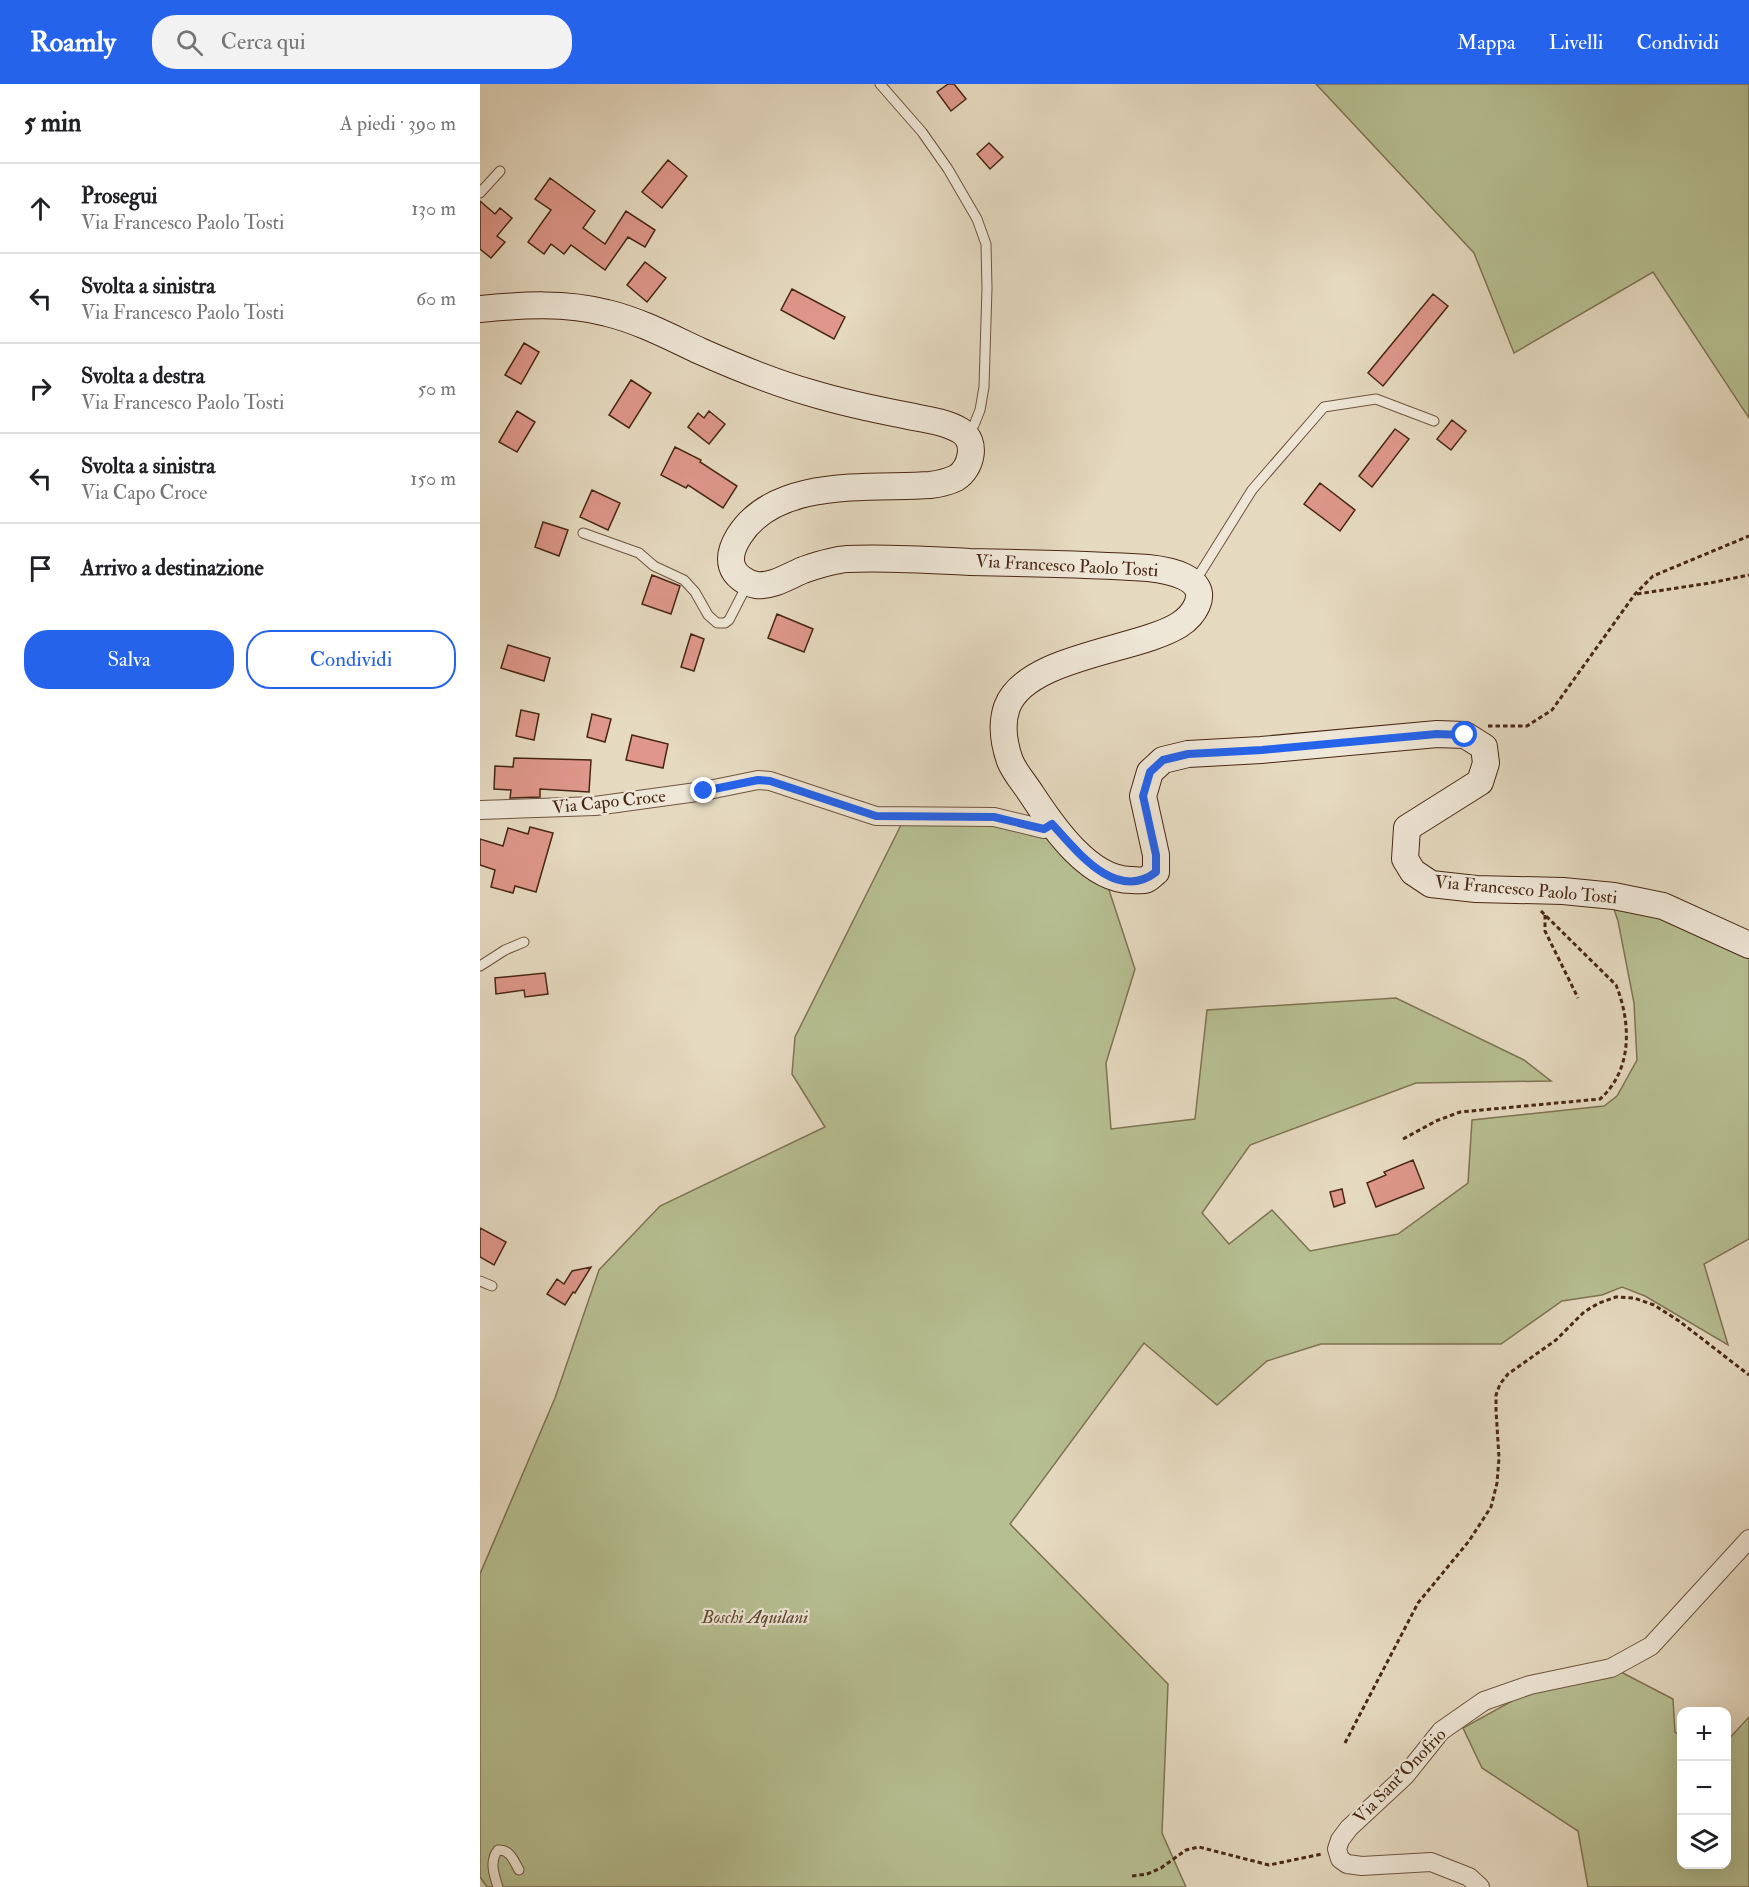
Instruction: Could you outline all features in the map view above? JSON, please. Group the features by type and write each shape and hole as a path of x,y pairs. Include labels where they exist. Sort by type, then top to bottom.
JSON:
{"main road":[{"path":"480,309 543,306 606,312 642,324 733,366 786,386 850,404 940,423 966,435 970,445 969,458 961,474 951,480 930,485 817,491 766,509 746,526 732,550 733,568 748,582"},
{"name":"Via Francesco Paolo Tosti","path":"748,582 757,585 770,584 832,561 882,559 1148,568 1177,573 1194,583"},
{"path":"1194,583 1199,592 1198,604 1190,617 1180,624 1163,632 1100,651 1044,672 1026,682 1008,707 1004,724 1005,742 1011,763 1052,824 1090,865 1122,880 1145,880 1156,872 1156,855 1143,796 1150,772 1163,760 1188,754 1437,734 1465,735 1473,740"},
{"name":"Via Francesco Paolo Tosti","path":"1473,740 1484,747 1486,763 1480,782 1407,828 1405,859 1413,872 1431,884 1563,891 1614,896 1663,906 1749,945"}],"street":[{"name":"Via Capo Croce","path":"480,810 595,806 704,791 758,780 770,781 876,816 994,817 1044,829 1052,824"},
{"name":"Via Sant'Onofrio","path":"1337,1849 1340,1840 1349,1828 1405,1776 1441,1731 1484,1701 1530,1685 1611,1668 1651,1646 1749,1539"},
{"path":"1337,1849 1340,1858 1347,1864 1362,1866 1431,1862 1469,1877 1480,1887"}],"lane":[{"path":"880,84 938,154 966,200 985,239 987,288 984,387 980,410 974,425 966,435"},
{"path":"480,193 500,171"},
{"path":"1194,583 1252,490 1324,407 1377,399 1434,422"},
{"path":"583,532 639,553 654,566 684,580 695,592 708,615 717,623 725,623 729,620 748,582"},
{"path":"480,966 505,950 524,942"},
{"path":"480,1281 492,1286"},
{"path":"498,1887 493,1865 498,1850 503,1849 510,1854 519,1870"}],"path":[{"path":"1473,740 1482,726 1527,726 1552,710 1635,594 1653,576 1749,536"},
{"path":"1635,594 1749,575"},
{"path":"1403,1139 1436,1121 1460,1112 1600,1099 1608,1092 1619,1075 1626,1055 1627,1026 1623,1001 1616,985 1519,890"},
{"path":"1545,915 1545,931 1578,998"},
{"path":"1345,1743 1418,1603 1469,1541 1491,1507 1497,1483 1499,1458 1496,1395 1500,1384 1508,1374 1556,1340 1584,1312 1616,1297 1634,1298 1654,1305 1679,1321 1749,1375"},
{"path":"1132,1876 1147,1874 1161,1868 1186,1850 1199,1847 1269,1865 1316,1856 1337,1849"}],"green space":[{"path":"1316,84 1749,84 1749,418 1653,272 1514,353 1474,253"},
{"name":"Boschi Aquilani","path":"917,816 1035,828 1108,887 1135,969 1106,1063 1111,1129 1195,1119 1207,1010 1396,998 1524,1060 1551,1081 1416,1083 1250,1145 1202,1213 1229,1244 1272,1210 1310,1251 1398,1234 1468,1183 1472,1120 1604,1106 1617,1096 1637,1060 1634,1003 1618,921 1612,903 1749,946 1749,1239 1704,1264 1728,1345 1645,1296 1622,1287 1602,1295 1562,1301 1501,1344 1321,1344 1267,1361 1217,1405 1144,1343 1010,1524 1168,1684 1162,1833 1186,1887 487,1887 480,1877 480,1574 555,1398 599,1270 660,1206 825,1127 792,1074 795,1037 901,825"},
{"path":"1619,1671 1673,1699 1677,1734 1677,1869 1731,1869 1731,1737 1749,1717 1749,1887 1588,1887 1578,1831 1482,1768 1463,1728 1532,1690"}],"building":[{"path":"948,84 954,84 966,99 951,111 937,92"},
{"path":"989,143 1003,157 990,169 977,154"},
{"path":"668,160 687,176 662,208 642,192"},
{"path":"550,178 595,211 583,228 605,244 626,211 655,230 645,247 628,237 605,270 571,245 564,254 551,244 544,254 528,242 551,210 535,199"},
{"path":"480,201 495,214 500,208 512,218 497,236 505,242 491,258 480,249"},
{"path":"645,262 666,278 647,302 627,285"},
{"path":"792,289 845,317 834,339 781,310"},
{"path":"1433,294 1448,306 1383,386 1368,373"},
{"path":"524,343 539,352 521,384 505,375"},
{"path":"631,380 651,393 629,428 609,415"},
{"path":"517,411 535,422 517,452 499,442"},
{"path":"709,411 725,424 709,444 688,427 698,413 704,418"},
{"path":"1452,420 1466,431 1451,450 1437,439"},
{"path":"1395,429 1409,439 1372,487 1359,476"},
{"path":"675,447 701,460 700,462 737,486 723,508 688,485 686,488 661,475"},
{"path":"1320,483 1355,510 1340,531 1304,504"},
{"path":"592,490 620,503 608,530 580,517"},
{"path":"543,522 568,530 559,556 535,547"},
{"path":"652,575 680,586 671,614 642,604"},
{"path":"777,614 813,629 804,652 768,638"},
{"path":"691,634 704,639 694,671 681,667"},
{"path":"508,645 550,658 544,681 501,668"},
{"path":"521,710 539,714 534,740 516,736"},
{"path":"592,714 611,719 605,742 587,737"},
{"path":"632,735 668,744 663,768 626,760"},
{"path":"514,758 591,760 589,792 540,789 540,797 510,798 511,790 494,789 495,766 513,767"},
{"path":"530,827 553,833 536,892 515,886 513,893 491,887 495,870 480,865 480,839 503,846 508,828 528,834"},
{"path":"545,973 548,994 525,997 524,990 496,994 495,978"},
{"path":"1413,1160 1424,1188 1376,1207 1367,1183 1386,1175 1384,1172"},
{"path":"1342,1189 1345,1203 1334,1207 1330,1192"},
{"path":"480,1228 506,1242 494,1265 480,1257"},
{"path":"591,1267 565,1305 547,1294 557,1279 564,1284 572,1271"}],"route":[{"path":"704,791 758,780 770,781 876,816 994,817 1044,829 1052,824 1090,865 1122,880 1145,880 1156,872 1156,855 1143,796 1150,772 1163,760 1188,754 1262,750 1437,734 1465,735"}]}
